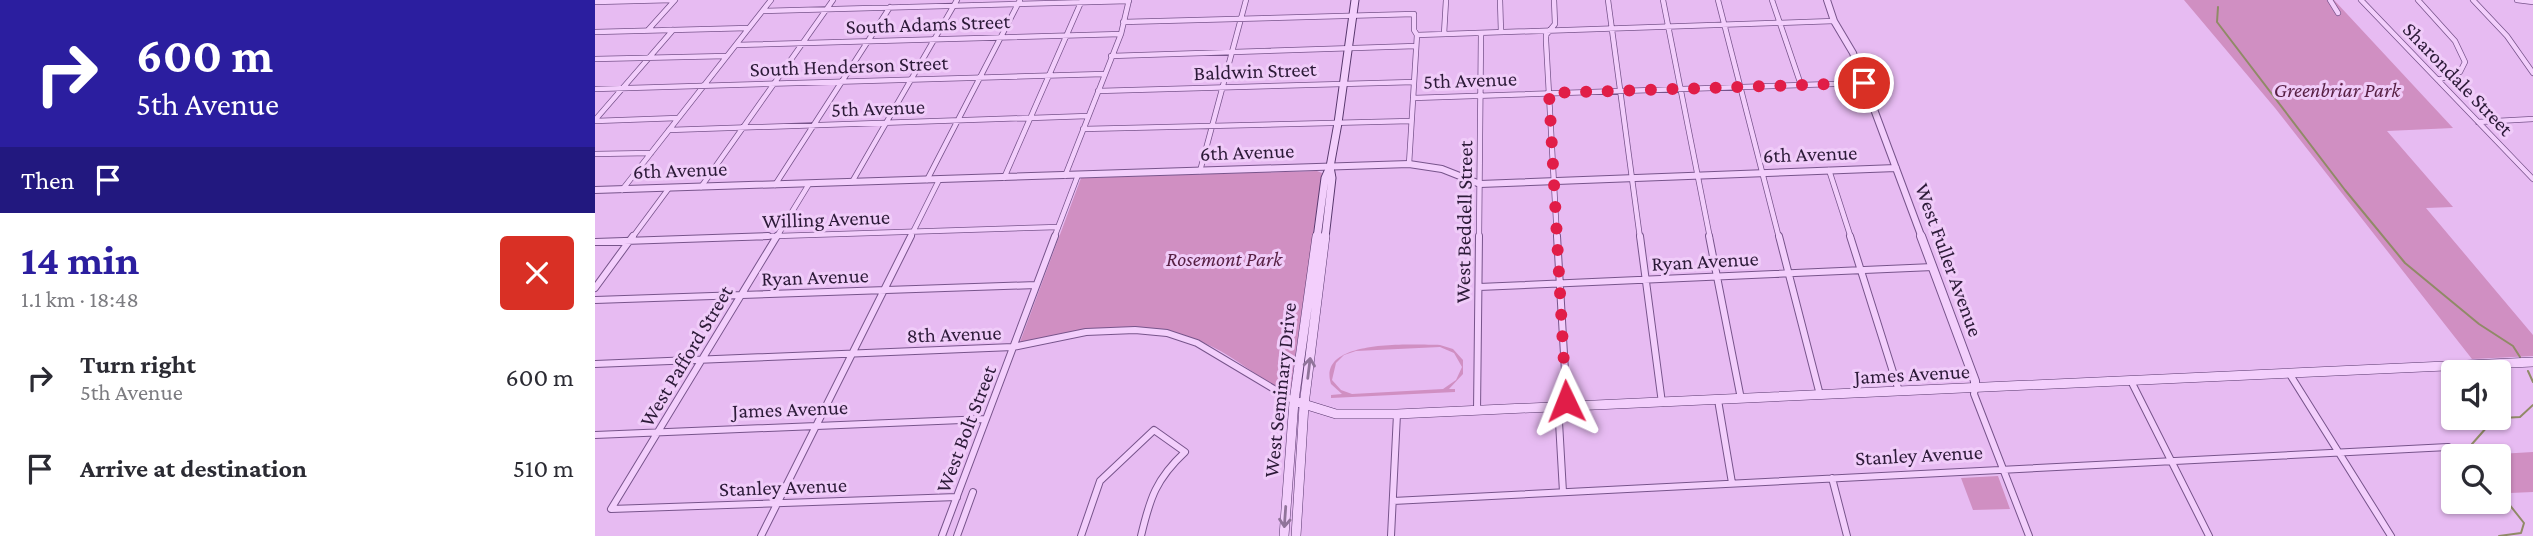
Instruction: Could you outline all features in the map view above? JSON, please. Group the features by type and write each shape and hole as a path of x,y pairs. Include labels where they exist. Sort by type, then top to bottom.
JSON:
{"main road":[{"name":"West Seminary Drive","path":"1296,536 1308,332 1355,0"},
{"name":"West Seminary Drive","path":"1284,536 1294,401 1308,332"},
{"name":"James Avenue","path":"1294,401 1336,414 1397,414 2533,362"}],"street":[{"path":"595,2 674,0"},
{"path":"648,30 674,0"},
{"path":"622,190 771,0"},
{"path":"701,187 834,0"},
{"path":"763,10 1129,0 1121,34 1065,176"},
{"path":"1200,171 1246,0"},
{"path":"1444,34 1446,0"},
{"path":"1500,0 1501,32"},
{"path":"1554,0 1555,24 1546,41 1566,388 1559,422 1563,492"},
{"path":"1608,0 1662,402"},
{"path":"1663,0 1741,399"},
{"path":"1718,0 1820,396"},
{"path":"1772,0 1801,85"},
{"name":"West Fuller Avenue","path":"1827,0 1864,83 1975,381 1974,394 2029,536"},
{"path":"2330,0 2338,13"},
{"name":"Sharondale Street","path":"2361,0 2533,179"},
{"path":"2419,0 2455,41 2465,62 2460,72 2438,80"},
{"path":"2473,0 2507,36 2533,73"},
{"path":"2517,0 2533,5"},
{"path":"1004,178 1082,1"},
{"path":"927,180 1019,2"},
{"path":"852,182 956,3"},
{"path":"775,185 890,7"},
{"path":"1123,22 1411,13 1416,15 1409,164"},
{"path":"1417,35 1835,21"},
{"path":"595,32 749,28"},
{"path":"595,121 674,30"},
{"name":"West Beddell Street","path":"1477,411 1481,33"},
{"name":"South Adams Street","path":"736,45 1121,34"},
{"path":"1111,56 1416,46"},
{"path":"595,59 727,56"},
{"name":"South Henderson Street","path":"595,89 1104,74"},
{"name":"Baldwin Street","path":"1098,91 1414,82"},
{"name":"5th Avenue","path":"1413,98 1864,83"},
{"name":"5th Avenue","path":"669,130 1088,116"},
{"path":"595,121 678,118"},
{"path":"2478,122 2533,119"},
{"name":"5th Avenue","path":"1083,129 1412,121"},
{"path":"595,155 651,153"},
{"name":"6th Avenue","path":"595,190 1409,164 1442,169 1480,184 1896,168"},
{"path":"1829,170 1899,392"},
{"name":"West Bolt Street","path":"942,536 1078,175"},
{"path":"761,536 939,180"},
{"name":"West Pafford Street","path":"611,509 809,184"},
{"path":"595,288 669,188"},
{"name":"Willing Avenue","path":"595,242 1058,227"},
{"name":"Ryan Avenue","path":"1479,287 1933,267"},
{"name":"Ryan Avenue","path":"595,300 1037,285"},
{"name":"8th Avenue","path":"595,364 1013,347 1107,330 1168,334 1207,348 1269,389 1294,401"},
{"path":"2289,373 2391,536"},
{"path":"2131,381 2209,536"},
{"path":"1718,400 1733,483"},
{"path":"1391,536 1397,414"},
{"name":"James Avenue","path":"595,435 986,419"},
{"path":"1081,536 1100,481 1154,430 1185,452 1162,472 1154,483 1140,536"},
{"name":"Stanley Avenue","path":"1393,500 2441,447"},
{"path":"1832,478 1846,536"},
{"path":"957,536 973,492"},
{"name":"Stanley Avenue","path":"611,509 957,497"}],"green space":[{"name":"Greenbriar Park","path":"2184,0 2334,0 2453,128 2387,131 2453,207 2426,208 2533,335 2533,356 2472,359 2275,108"},
{"name":"Rosemont Park","path":"1317,171 1322,173 1290,391 1282,392 1234,359 1204,343 1157,330 1112,328 1020,342 1081,178"},
{"path":"1390,345 1440,345 1453,349 1463,360 1463,374 1449,389 1455,389 1455,392 1331,398 1331,395 1342,394 1331,384 1330,369 1338,358 1343,356 1336,363 1332,380 1341,390 1352,394 1443,389 1456,380 1462,367 1454,353 1440,347 1356,351 1347,354 1352,351 1370,347"},
{"path":"2533,452 2533,492 2511,493 2511,453"},
{"path":"1998,476 2010,509 1973,510 1961,478"}],"waterway":[{"path":"2218,7 2217,22 2345,190 2405,263 2479,324 2513,346 2520,357"},
{"path":"2528,371 2533,382"},
{"path":"2472,444 2487,427 2502,418 2520,417 2533,405"},
{"path":"2499,536 2521,533 2524,523 2511,507"}],"route":[{"path":"1566,401 1549,93 1864,83"}]}
